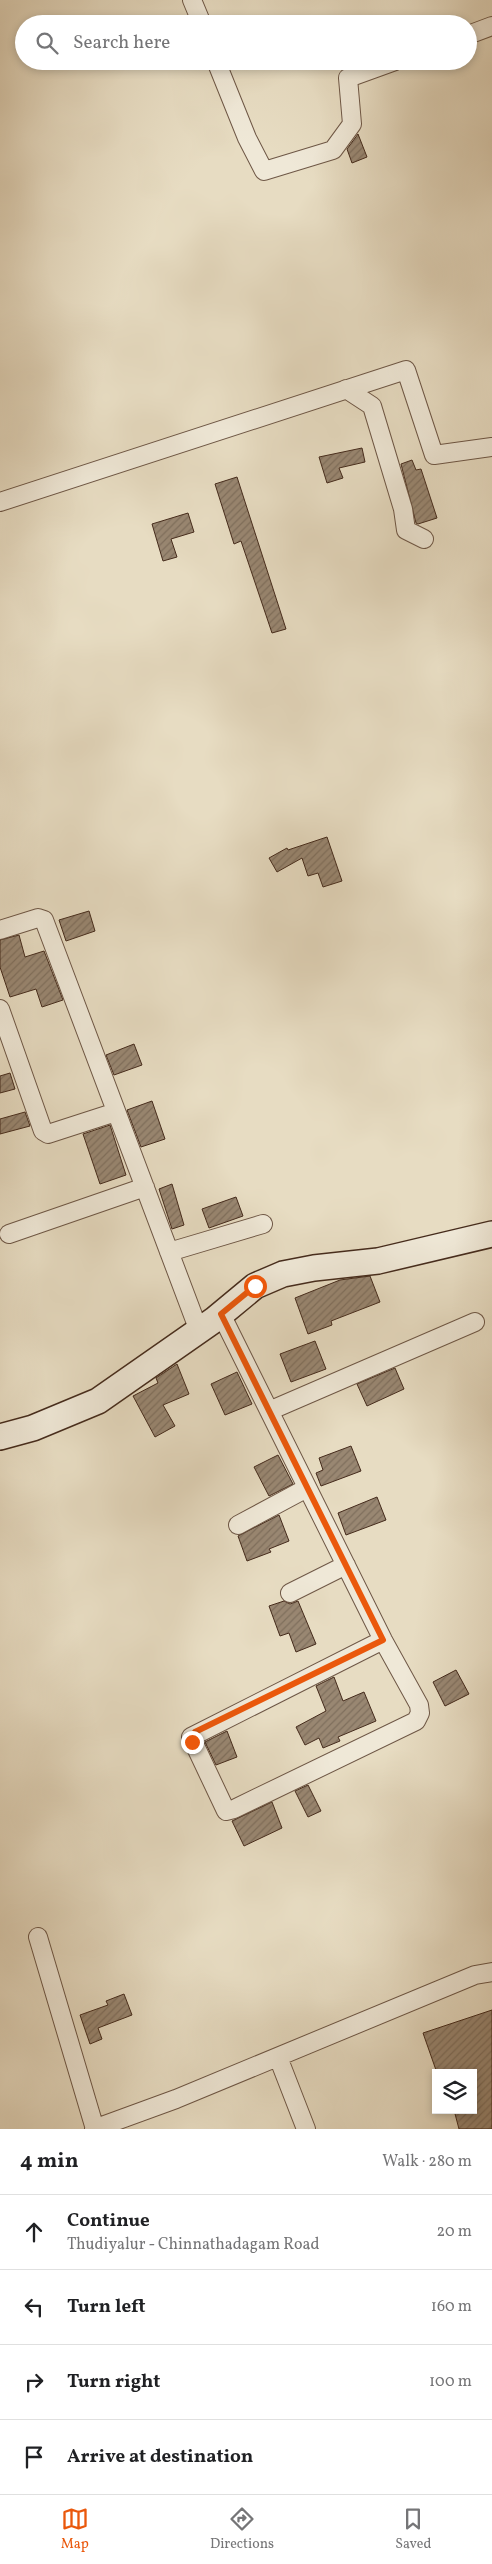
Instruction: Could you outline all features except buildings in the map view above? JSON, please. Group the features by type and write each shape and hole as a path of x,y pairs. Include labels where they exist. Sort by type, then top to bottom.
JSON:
{"main road":[{"path":"0,1437 33,1428 98,1402 199,1331 255,1286 283,1274 314,1268 378,1261 492,1234"}],"street":[{"path":"192,0 198,15"},
{"path":"477,32 492,26"},
{"path":"220,70 246,138 264,171 333,150 352,124 348,78 370,70"},
{"path":"0,502 406,370 434,455 492,447"},
{"path":"346,389 372,406 403,509 406,530 424,539"},
{"path":"0,930 38,918 44,920 199,1331"},
{"path":"0,1009 43,1131 48,1134 116,1112"},
{"path":"9,1234 145,1187"},
{"path":"169,1252 263,1224"},
{"path":"221,1314 383,1640 419,1705 420,1713 416,1721 234,1810 226,1811 191,1737 383,1640"},
{"path":"268,1411 474,1322"},
{"path":"238,1525 307,1488"},
{"path":"290,1593 346,1565"},
{"path":"38,1938 94,2129 176,2099 475,1975 492,1972"},
{"path":"278,2057 306,2129"}],"route":[{"path":"192,1742 191,1737 195,1732 383,1640 221,1314 255,1286"}]}
